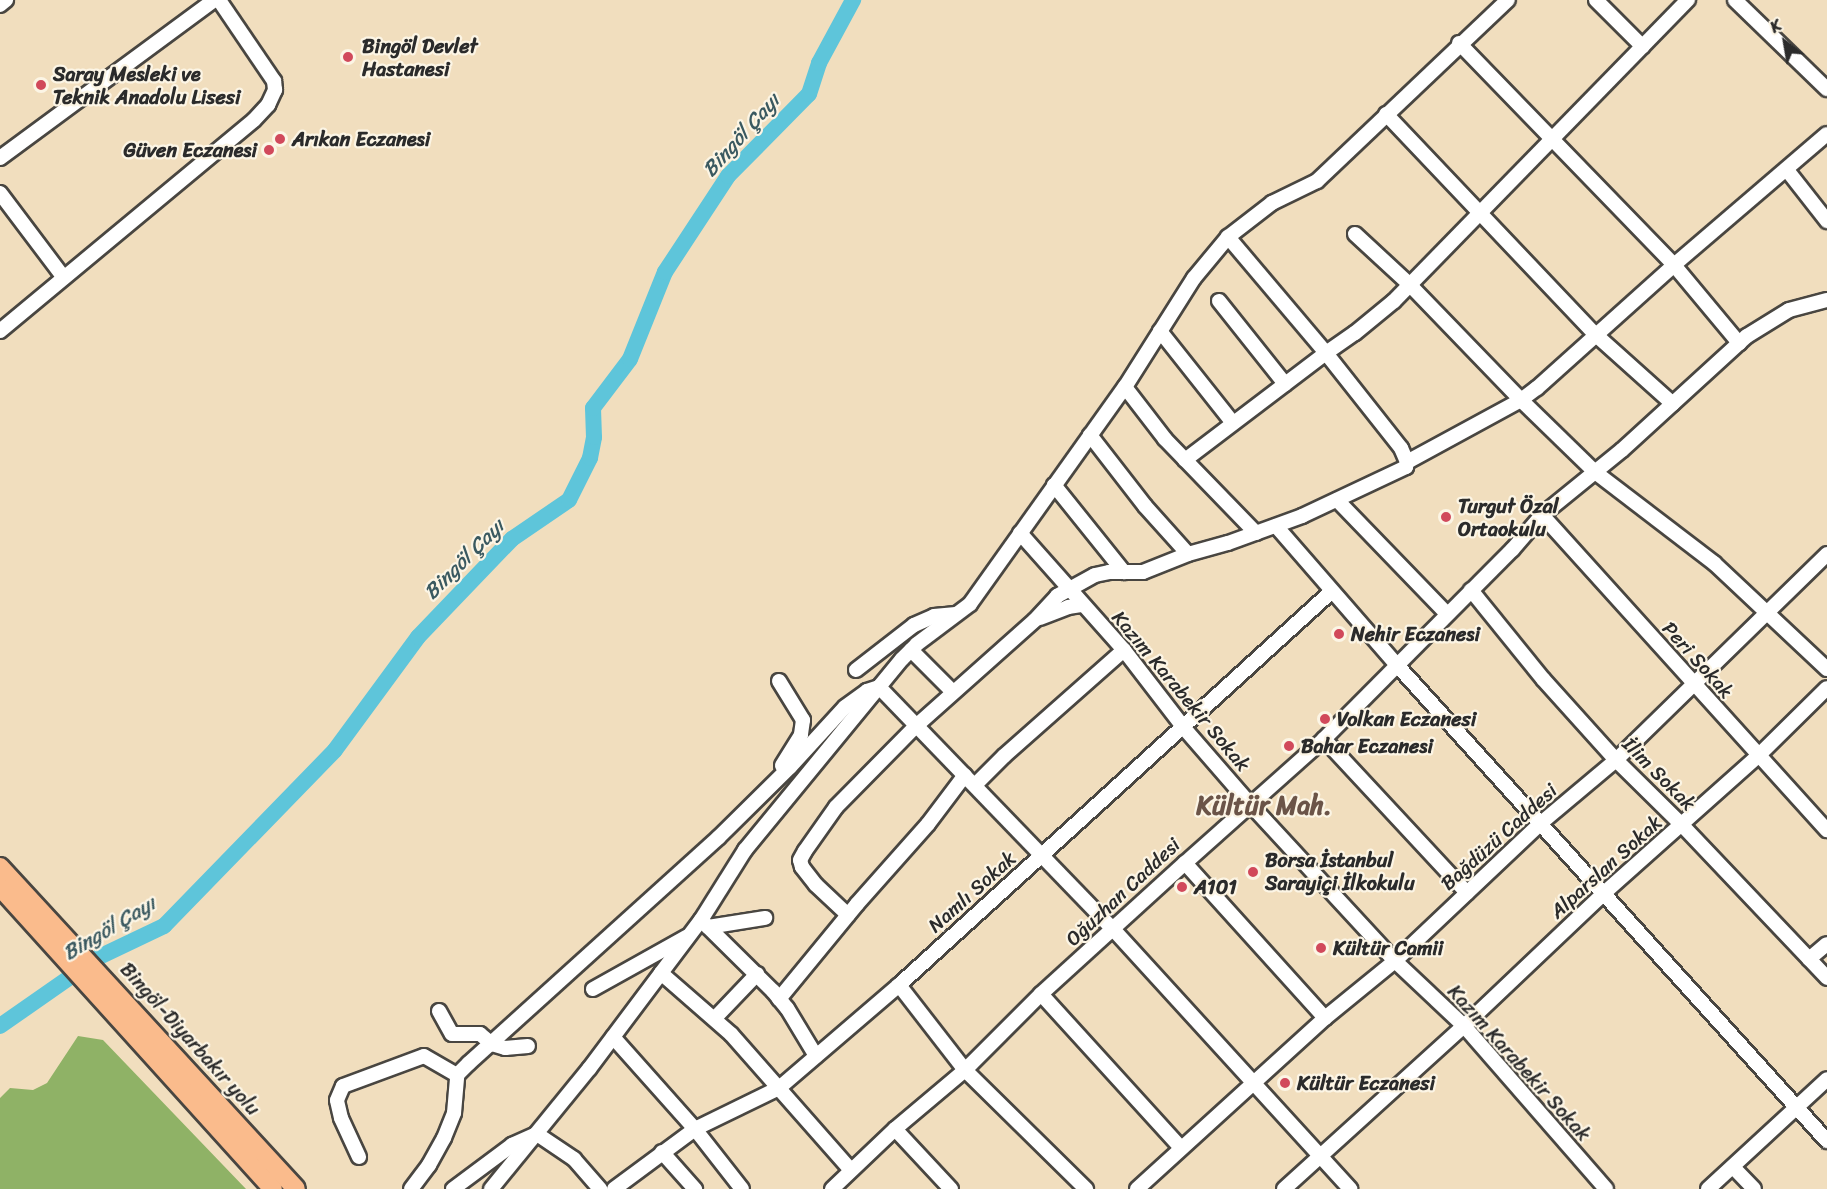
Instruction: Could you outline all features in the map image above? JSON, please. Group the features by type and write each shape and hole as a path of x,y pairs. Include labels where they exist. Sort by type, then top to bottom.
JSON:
{"main road":[{"name":"Bingöl-Diyarbakır yolu","path":"0,867 62,944"},
{"name":"Bingöl-Diyarbakır yolu","path":"0,887 62,944 115,1000 259,1161 296,1189"},
{"name":"Bingöl-Diyarbakır yolu","path":"259,1161 273,1189"}],"street":[{"path":"0,5 6,0"},
{"path":"0,158 214,0"},
{"path":"0,331 254,120 268,105 275,90 274,81 219,0"},
{"path":"593,989 690,935 704,924 745,850 879,687 911,650 970,604 1125,387 1194,278 1228,237 1272,203 1317,181 1508,0"},
{"path":"1596,0 1642,47"},
{"path":"1185,460 1355,333 1410,285 1688,0"},
{"path":"1735,0 1827,89"},
{"path":"1459,44 1674,265 1739,343"},
{"path":"1386,114 1596,335 1673,404"},
{"path":"1407,462 1521,400 1827,134"},
{"path":"1787,170 1827,221"},
{"path":"0,193 64,278"},
{"path":"1355,234 1410,285 1521,400 1595,472 1714,563 1827,669"},
{"path":"848,915 816,885 800,860 836,807 888,757 916,726 1068,588 1095,575 1143,572 1188,554 1276,526 1406,467 1407,462 1401,448 1326,353 1228,237"},
{"name":"Oğuzhan Caddesi","path":"832,1189 895,1129 964,1070 1041,994 1324,739 1396,664 1512,550 1542,514 1622,450 1739,343 1790,310 1827,300"},
{"path":"1219,301 1285,384"},
{"path":"1160,332 1233,423"},
{"path":"1125,387 1185,460 1256,533"},
{"path":"1090,435 1145,506 1188,554"},
{"path":"1054,484 1124,572"},
{"path":"1337,500 1447,614"},
{"name":"Peri Sokak","path":"1542,514 1827,830"},
{"path":"1276,526 1396,664 1827,1141"},
{"name":"Kazım Karabekir Sokak","path":"1020,533 1124,650 1184,728 1250,804 1395,961 1464,1026 1606,1189"},
{"name":"Bağdüzü Caddesi","path":"1137,1189 1325,1018 1395,961 1541,823 1616,760 1692,682 1769,613 1827,554"},
{"name":"İlim Sokak","path":"1471,590 1543,679 1616,760 1682,825 1827,978"},
{"name":"Namlı Sokak","path":"614,1189 695,1129 779,1088 899,985 1332,591"},
{"path":"1035,620 1068,607 1083,605"},
{"path":"856,670 914,625 934,616 960,614"},
{"path":"911,650 953,692"},
{"path":"779,999 848,915 970,780 1004,756 1124,650"},
{"path":"761,794 790,755 801,735 803,720 779,681"},
{"path":"879,687 1113,929 1350,1189"},
{"path":"411,1189 429,1165 444,1138 454,1113 458,1075 718,838 790,767 845,707 879,687"},
{"name":"Alparslan Sokak","path":"1284,1189 1464,1026 1603,894 1759,755 1827,688"},
{"path":"1324,739 1467,893"},
{"path":"1185,863 1325,1018"},
{"path":"704,924 765,918"},
{"path":"704,924 757,974 779,999 816,1056"},
{"path":"496,1188 690,935"},
{"path":"1809,959 1827,944"},
{"path":"661,973 715,1018 851,1170"},
{"path":"715,1018 757,974"},
{"path":"899,985 964,1070 1086,1189"},
{"path":"1041,994 1181,1148"},
{"path":"440,1011 452,1034 473,1032 480,1034 492,1044 515,1049 528,1046"},
{"path":"613,1037 695,1129 742,1189"},
{"path":"359,1157 340,1118 337,1100 343,1086 424,1056 458,1075"},
{"path":"1708,1189 1827,1079"},
{"path":"895,1129 951,1189"},
{"path":"453,1189 512,1145 537,1134"},
{"path":"537,1134 574,1159 600,1189"},
{"path":"662,1152 695,1189"},
{"path":"1733,1167 1754,1189"}],"green space":[{"path":"78,1036 103,1040 246,1189 0,1189 0,1098 10,1088 33,1090 47,1083"}],"waterway":[{"name":"Bingöl Çayı","path":"0,1026 99,957 164,926 335,750 418,637 512,539 569,500 590,458 594,437 593,408 630,359 665,272 728,176 809,94 819,63 853,0"}],"place":[{"name":"Bingöl Devlet Hastanesi","path":"348,57"},
{"name":"Saray Mesleki ve Teknik Anadolu Lisesi","path":"41,85"},
{"name":"Arıkan Eczanesi","path":"280,139"},
{"name":"Güven Eczanesi","path":"269,150"},
{"name":"Turgut Özal Ortaokulu","path":"1446,517"},
{"name":"Nehir Eczanesi","path":"1339,634"},
{"name":"Volkan Eczanesi","path":"1325,719"},
{"name":"Bahar Eczanesi","path":"1289,746"},
{"name":"Borsa İstanbul Sarayiçi İlkokulu","path":"1253,872"},
{"name":"A101","path":"1182,887"},
{"name":"Kültür Camii","path":"1321,948"},
{"name":"Kültür Eczanesi","path":"1285,1083"}],"district":[{"name":"Kültür Mah.","path":"1264,806"}]}
